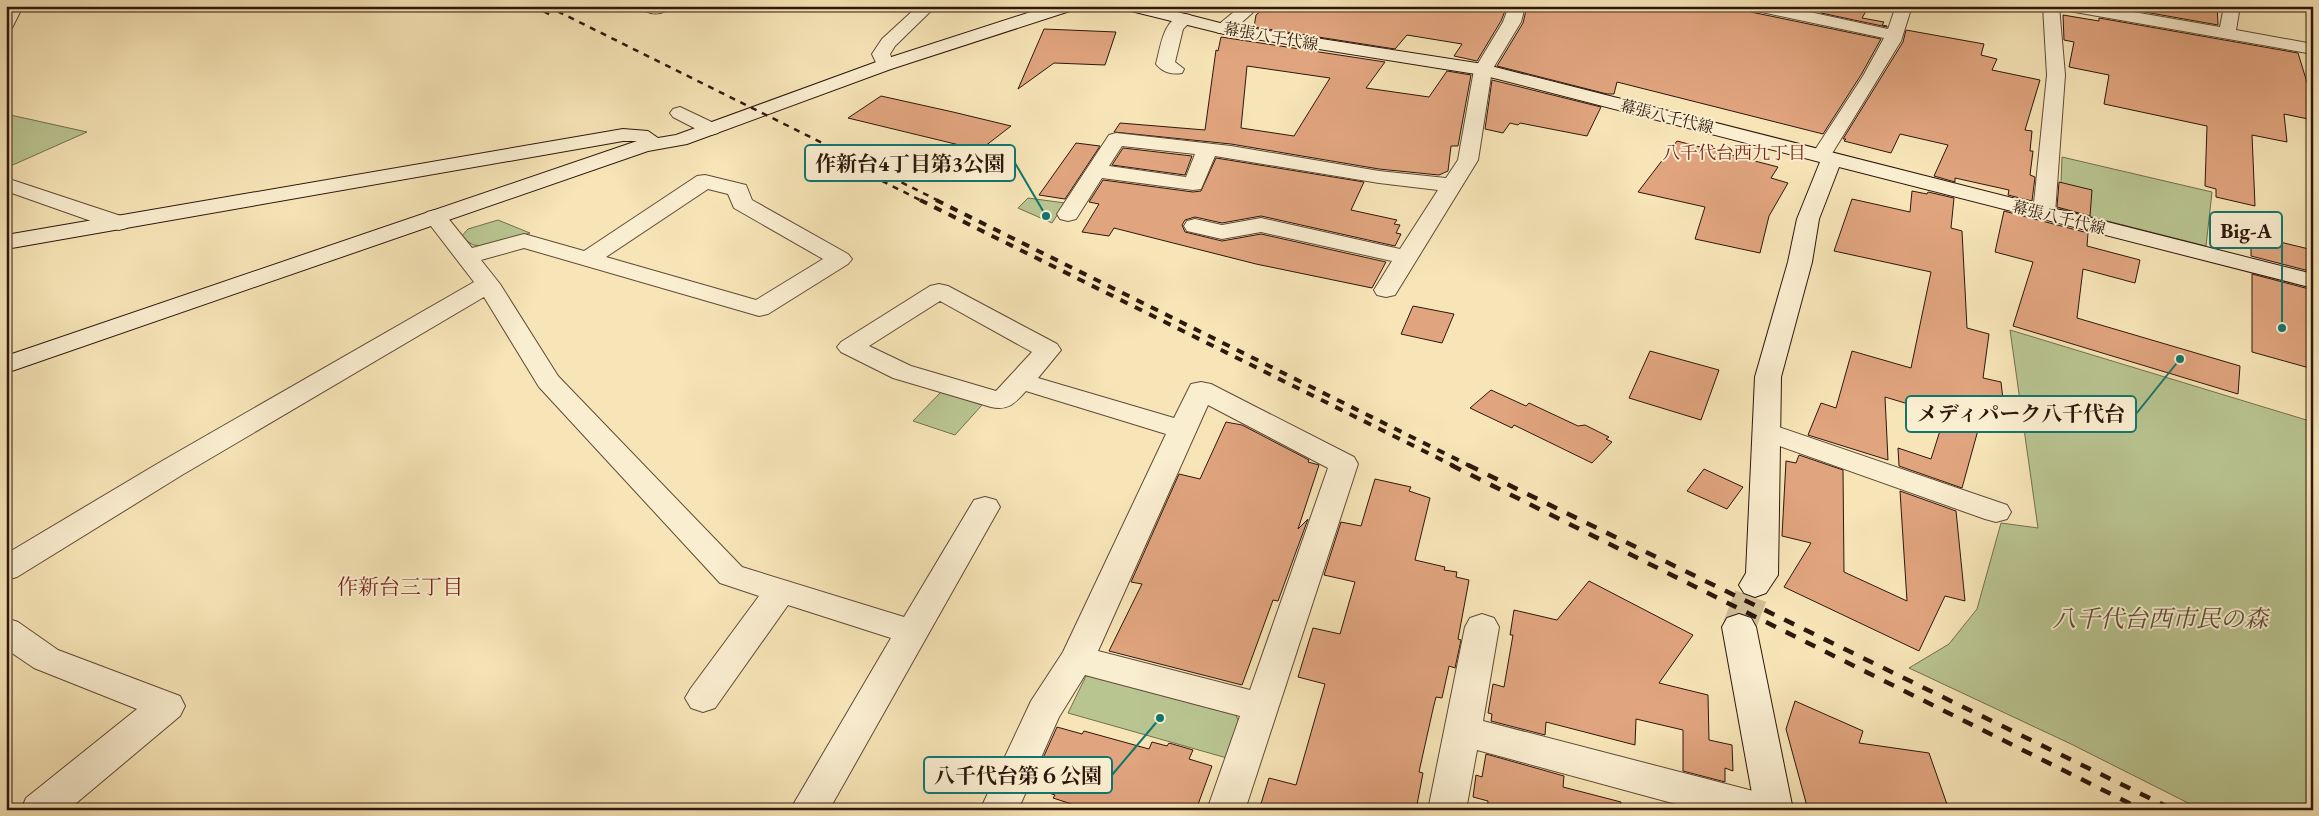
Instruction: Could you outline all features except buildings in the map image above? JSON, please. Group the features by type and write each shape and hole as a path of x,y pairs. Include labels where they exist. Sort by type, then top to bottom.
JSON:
{"street":[{"path":"6,24 15,6"},
{"path":"648,6 657,9 663,6"},
{"path":"885,65 881,54 888,43 928,6"},
{"path":"6,382 644,146 680,140 885,65 1067,6"},
{"name":"幕張八千代線","path":"1133,6 1184,20 1224,28 1483,70 2313,281"},
{"path":"1224,28 1252,6"},
{"path":"1386,290 1468,160 1483,70 1512,22 1517,6"},
{"path":"1757,6 1893,35"},
{"path":"1755,585 1762,575 1768,377 1800,262 1808,219 1826,157 1892,41 1904,6"},
{"path":"2044,213 2056,75 2051,6"},
{"path":"2069,6 2313,49"},
{"path":"2227,34 2232,6"},
{"path":"1175,69 1165,64 1174,27 1184,20"},
{"path":"680,113 711,129"},
{"path":"6,242 623,135 645,136 656,144"},
{"path":"1068,214 1116,139 1208,149 1379,177 1451,185"},
{"path":"6,364 659,153 680,140"},
{"path":"1095,171 1193,184 1208,149"},
{"path":"466,257 524,241 759,309 840,259 742,203 738,190 704,181 587,259"},
{"path":"6,184 119,222"},
{"path":"440,223 488,284 548,381 731,575 913,632"},
{"path":"1195,226 1222,232 1261,225 1406,257"},
{"path":"6,568 172,468 488,284"},
{"path":"939,291 1048,350 1021,380 1001,401 902,372 850,347 939,291"},
{"path":"1021,380 1183,430"},
{"path":"999,810 1044,711 1077,659 1201,390 1344,464 1226,810"},
{"path":"1767,432 1996,512"},
{"path":"809,810 985,507"},
{"path":"703,698 780,591"},
{"path":"1447,810 1482,627"},
{"path":"1740,628 1774,810"},
{"path":"6,631 46,659 167,706 40,810"},
{"path":"1077,659 1260,707"},
{"path":"1462,731 1761,810"}],"green space":[{"path":"6,114 87,132 6,168"},
{"path":"2062,157 2212,192 2206,246 2060,209"},
{"path":"1028,198 1065,203 1052,223 1018,208"},
{"path":"498,220 530,233 484,246 473,245 461,237 468,229"},
{"name":"八千代台西市民の森","path":"2010,330 2313,422 2313,810 2202,810 2071,744 1909,668 1949,644 1977,609 2001,523 2038,528"},
{"path":"941,392 982,405 955,435 913,421"},
{"path":"1095,674 1234,711 1239,722 1227,758 1068,713 1086,676"}],"tunnel":[{"path":"1739,627 1755,585"}],"railway":[{"path":"533,6 553,16"},
{"path":"547,6 939,201"},
{"path":"882,181 920,200"},
{"path":"920,200 1454,466"},
{"path":"936,200 1470,466"},
{"path":"1451,465 2143,810"},
{"path":"1468,465 2174,810"}],"place":[{"name":"作新台4丁目第3公園","path":"1046,216"},
{"name":"Big-A","path":"2282,328"},
{"name":"メディパーク八千代台","path":"2180,359"},
{"name":"八千代台第６公園","path":"1160,718"}],"district":[{"name":"八千代台西九丁目","path":"1734,153"},
{"name":"作新台三丁目","path":"400,587"}]}
